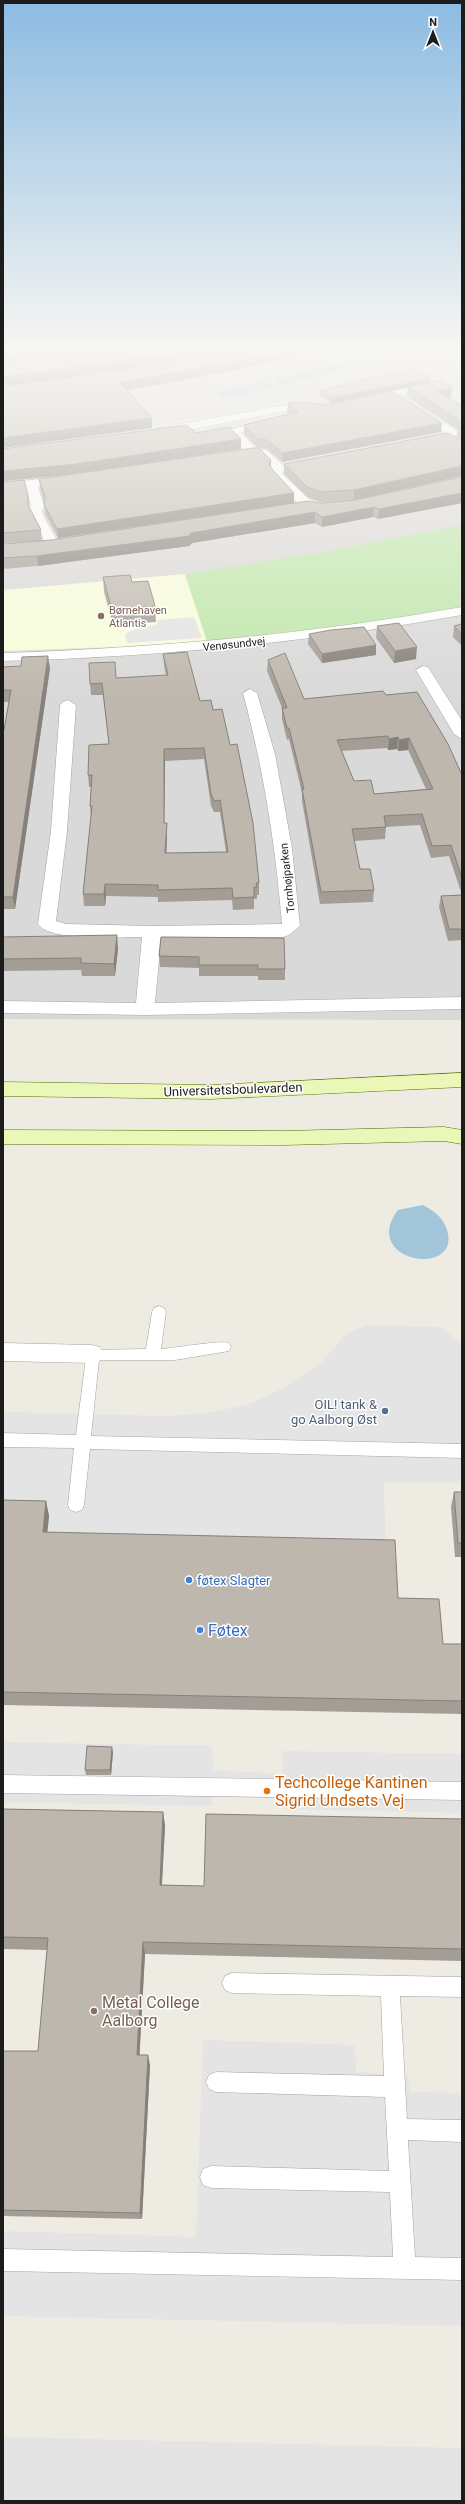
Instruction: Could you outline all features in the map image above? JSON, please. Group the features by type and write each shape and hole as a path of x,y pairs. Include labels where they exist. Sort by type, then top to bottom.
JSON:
{"main road":[{"name":"Universitetsboulevarden","path":"3,1089 211,1092 462,1080"},
{"path":"3,1123 234,1126 462,1121"},
{"path":"3,1137 284,1138 444,1134 462,1137"}],"street":[{"path":"275,465 279,468 294,466"},
{"path":"279,468 276,474 307,506"},
{"path":"23,471 38,506 35,510 39,524 45,527 52,545"},
{"path":"3,487 78,479"},
{"path":"293,509 307,506 318,508 346,503"},
{"path":"38,546 65,542"},
{"name":"Venøsundvej","path":"3,657 196,643 293,638 462,611"},
{"path":"423,670 462,734"},
{"name":"Tornhøjparken","path":"68,705 59,831 47,924 64,930 152,932 283,931 291,926 284,848 267,754 250,693"},
{"path":"145,1009 152,932"},
{"path":"3,1007 145,1009 462,1004"},
{"path":"3,1352 92,1354"}],"lane":[{"path":"154,1354 159,1312"},
{"path":"76,1504 92,1354 206,1352 224,1347"},
{"path":"3,1440 462,1451"},
{"path":"3,1784 462,1791"},
{"path":"232,1983 462,1987"},
{"path":"390,1986 405,2268"},
{"path":"216,2082 395,2087"},
{"path":"398,2129 462,2131"},
{"path":"211,2177 400,2182"},
{"path":"3,2260 462,2269"}],"shaded area":[{"path":"3,465 462,465 462,1020 3,1019"},
{"name":"Børnehaven Atlantis","path":"185,574 207,641 114,647 3,651 3,590"},
{"path":"194,617 202,638 127,643 125,634 138,628 156,625 158,620"},
{"path":"367,1325 441,1327 462,1345 462,1483 384,1483 386,1552 3,1546 3,1412 167,1416 207,1413 247,1405 286,1387 321,1363 346,1334"},
{"path":"3,1742 212,1746 213,1770 283,1774 282,1751 462,1754 462,1813 286,1809 285,1797 211,1796 212,1806 3,1802"},
{"path":"203,2040 355,2045 356,2072 408,2075 411,2092 462,2093 462,2326 3,2316 3,2231 196,2237"},
{"path":"3,2437 462,2448 462,2501 3,2501"}],"green space":[{"path":"462,525 460,607 364,623 207,641 185,574 321,552"}],"water":[{"path":"423,1205 439,1216 445,1224 448,1234 447,1248 438,1256 426,1259 412,1257 399,1251 391,1241 390,1227 398,1210"}],"building":[{"path":"3,465 68,465 3,471"},
{"path":"137,465 269,465 294,493 57,529 44,504 45,496 39,479"},
{"path":"285,465 462,465 354,490 321,492 307,487"},
{"path":"462,477 462,493 379,509 374,507 322,517 315,512 191,533 189,536 37,556 3,558 3,544 51,540 308,501 321,503 355,500"},
{"path":"24,480 28,495 28,505 41,530 3,533 3,482"},
{"path":"130,575 132,582 148,581 155,606 112,610 103,577"},
{"path":"399,623 417,647 395,651 377,626"},
{"path":"462,624 462,634 454,626"},
{"path":"364,627 376,645 322,654 309,634 331,630"},
{"path":"187,652 200,701 211,700 213,710 222,709 230,745 237,744 253,823 259,883 256,883 257,887 254,887 254,897 233,898 232,888 158,890 158,885 105,884 104,894 83,894 92,806 90,806 92,775 88,775 89,745 109,744 102,683 90,684 89,663 115,662 116,678 168,675 163,654","holes":["204,748 211,794 214,801 220,800 228,852 165,853 167,823 164,823 164,749"]},
{"path":"285,653 304,699 383,691 386,695 417,692 448,744 462,775 462,878 451,845 432,846 422,814 384,816 386,827 352,829 360,869 370,869 374,890 321,892 302,789 304,789 289,728 287,728 282,708 287,708 268,660","holes":["388,736 389,739 398,737 399,740 409,738 433,789 374,794 371,780 354,781 337,740"]},
{"path":"48,656 13,897 3,897 3,730 11,690 3,690 3,667 21,666 22,657"},
{"path":"462,895 462,929 449,929 441,896"},
{"path":"117,935 114,964 81,963 81,958 3,959 3,937"},
{"path":"161,937 284,938 285,969 258,969 258,965 199,965 199,957 159,956"},
{"path":"454,1492 462,1492 462,1543 458,1543"},
{"name":"Føtex","path":"3,1500 46,1501 43,1532 395,1540 398,1598 439,1599 443,1644 462,1644 462,1701 3,1692"},
{"path":"87,1746 112,1747 110,1770 85,1770"},
{"name":"Metal College Aalborg","path":"3,1809 163,1812 160,1885 204,1886 206,1814 462,1819 462,1949 143,1942 137,2055 148,2055 140,2213 3,2210 3,2051 38,2051 48,1938 3,1937"}],"place":[{"name":"Børnehaven Atlantis","path":"101,616"},
{"name":"OIL! tank & go Aalborg Øst","path":"385,1411"},
{"name":"føtex Slagter","path":"189,1580"},
{"name":"Føtex","path":"200,1630"},
{"name":"Techcollege Kantinen Sigrid Undsets Vej","path":"267,1791"},
{"name":"Metal College Aalborg","path":"94,2011"}]}
